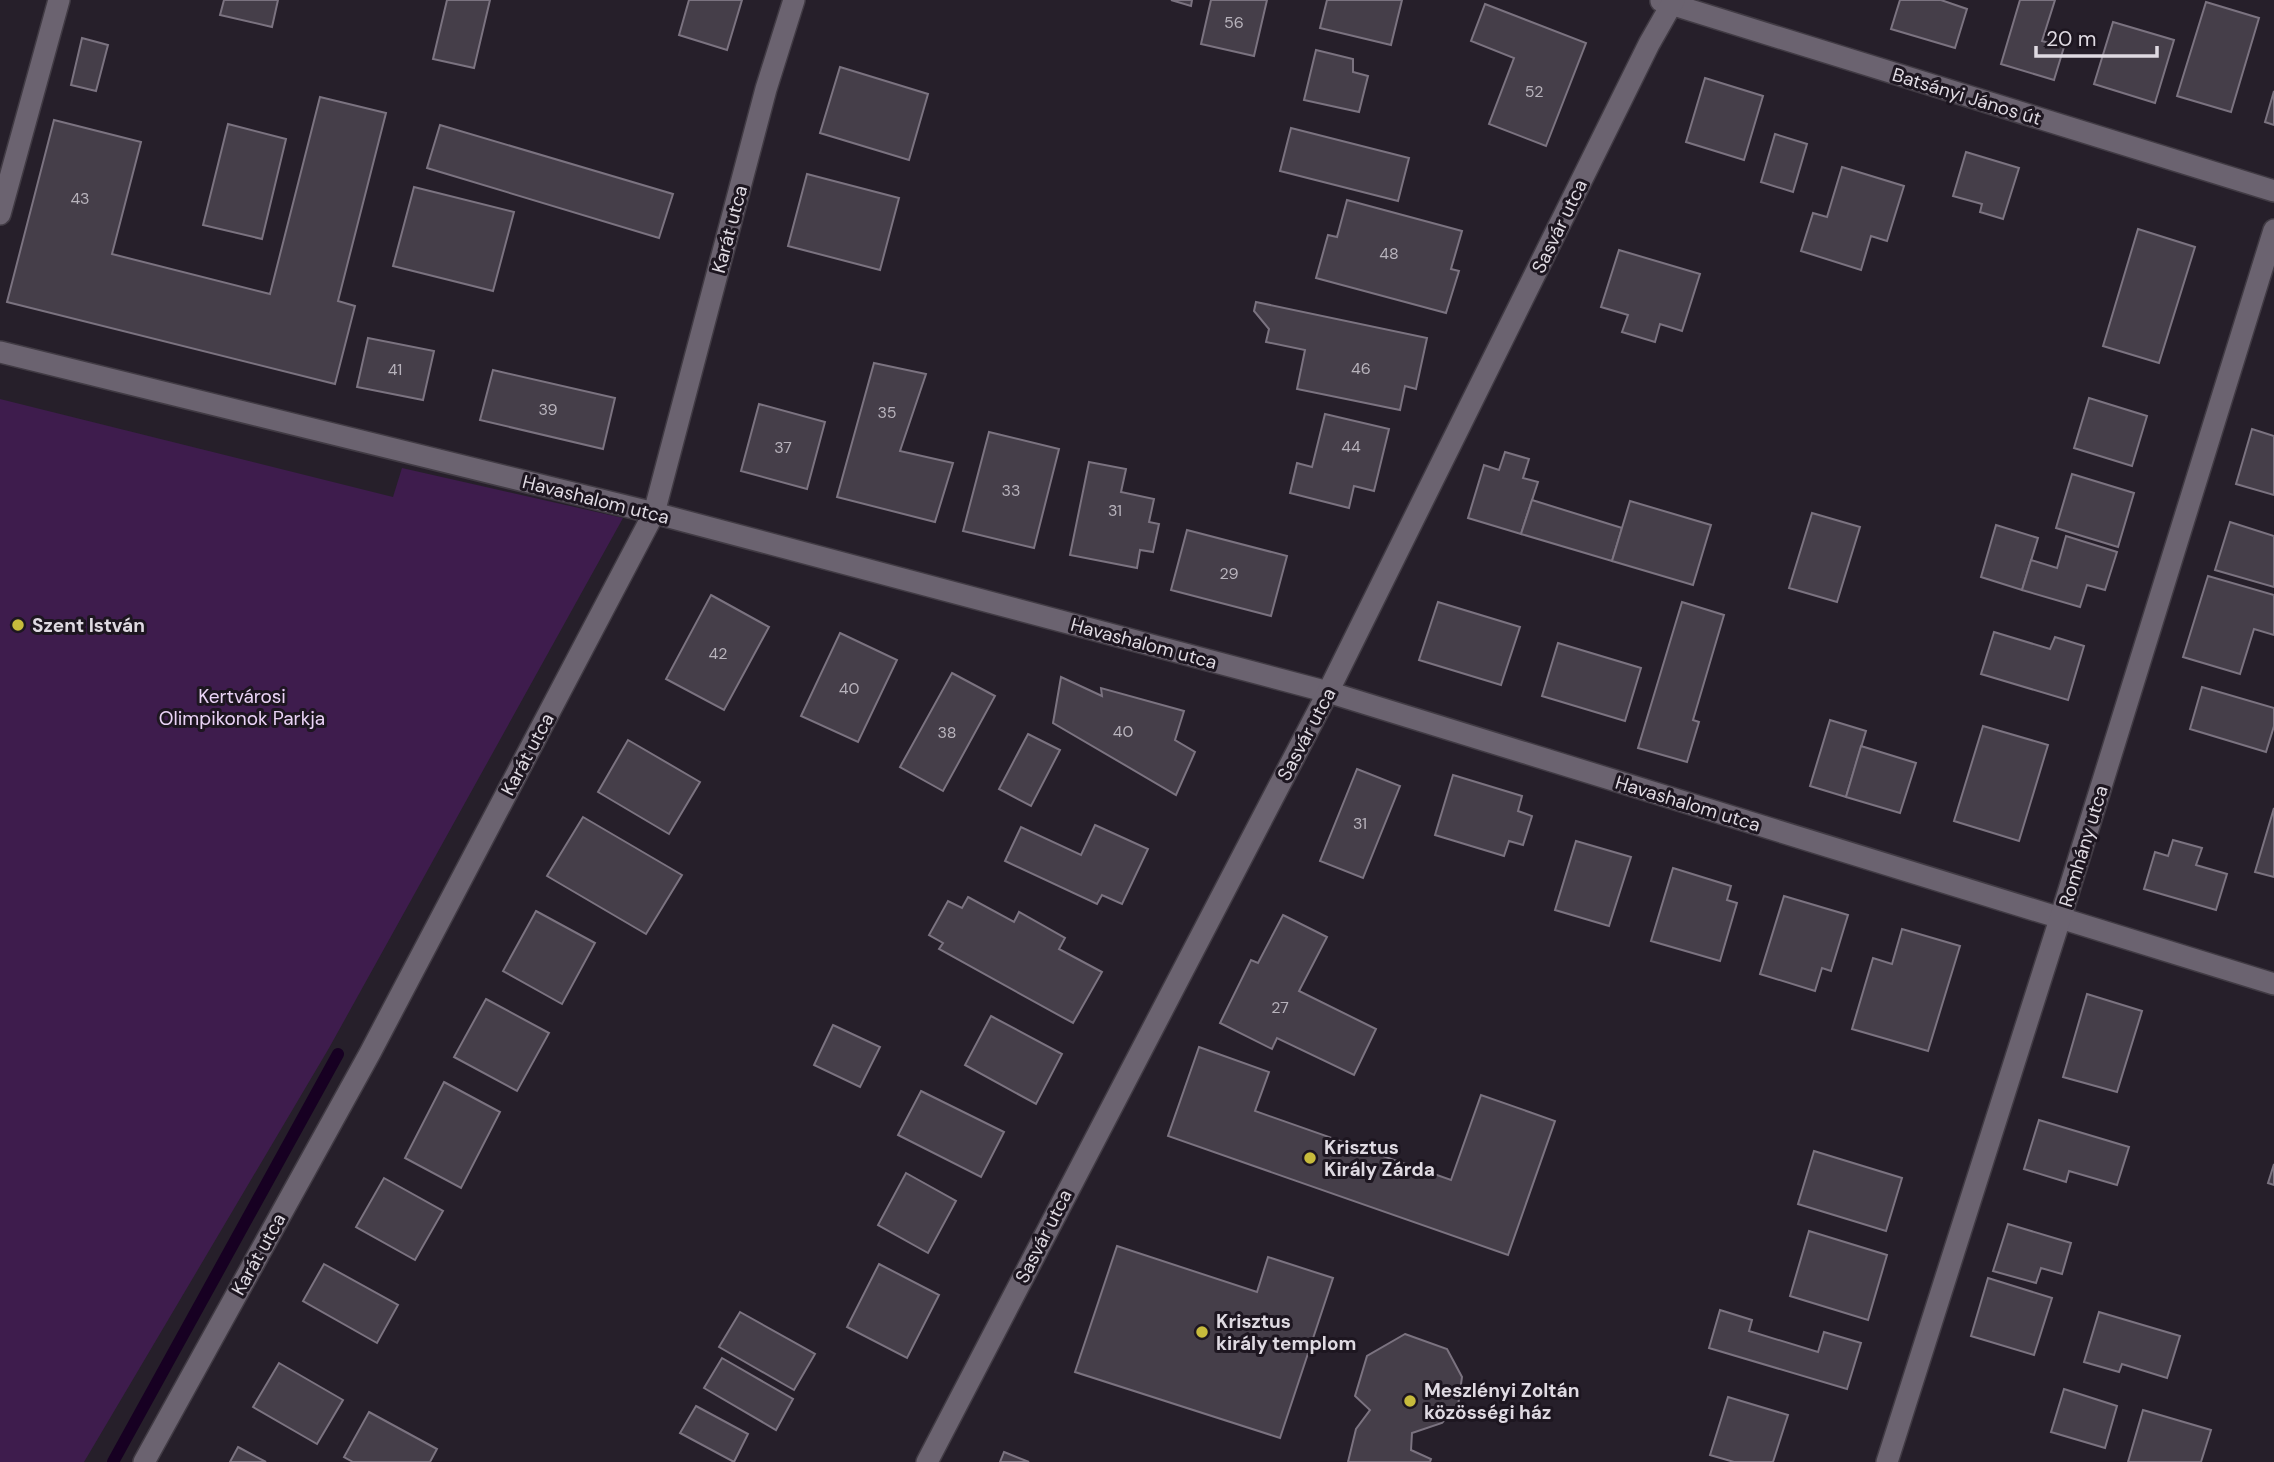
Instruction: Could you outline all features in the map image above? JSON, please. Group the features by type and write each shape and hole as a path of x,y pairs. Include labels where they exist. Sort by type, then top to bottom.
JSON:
{"street":[{"path":"0,214 58,0"},
{"name":"Karát utca","path":"144,1462 370,1053 654,513 766,89 794,0"},
{"name":"Batsányi János út","path":"1669,1 2274,191"},
{"name":"Sasvár utca","path":"927,1462 1328,692 1669,1"},
{"name":"Romhány utca","path":"1887,1462 2060,919 2274,230"},
{"name":"Havashalom utca","path":"0,352 654,513 1328,692 2274,984"}],"green space":[{"name":"Kertvárosi Olimpikonok Parkja","path":"0,399 393,497 402,468 623,518 329,1048 84,1462 0,1462"}],"building":[{"path":"224,0 278,0 272,27 220,15"},
{"path":"447,0 490,0 474,68 433,59"},
{"path":"689,0 742,0 727,50 679,35"},
{"path":"1171,0 1192,0 1191,6"},
{"path":"1211,0 1267,0 1254,56 1201,44"},
{"path":"1327,0 1402,0 1391,45 1320,28"},
{"path":"1900,0 1941,0 1967,9 1955,48 1891,29"},
{"path":"2020,0 2055,0 2042,41 2064,47 2054,80 2001,64"},
{"path":"2206,2 2259,18 2231,112 2177,96"},
{"path":"1485,4 1586,43 1546,146 1489,124 1514,58 1471,41"},
{"path":"2113,22 2174,40 2155,103 2094,84"},
{"path":"82,38 108,45 96,91 71,85"},
{"path":"1316,50 1353,59 1353,72 1368,76 1359,112 1304,100"},
{"path":"840,67 928,94 909,160 820,133"},
{"path":"1705,78 1763,96 1744,160 1686,142"},
{"path":"2274,91 2274,125 2265,122"},
{"path":"320,97 386,113 338,301 355,306 335,384 7,302 54,120 141,142 112,254 270,294"},
{"path":"228,124 286,139 262,239 203,225"},
{"path":"440,125 673,194 659,238 427,168"},
{"path":"1291,128 1409,158 1398,201 1280,171"},
{"path":"1775,134 1807,144 1793,192 1761,182"},
{"path":"1966,152 2019,168 2003,219 1980,212 1982,204 1953,196"},
{"path":"1842,167 1904,186 1887,241 1871,236 1861,270 1801,251 1813,213 1827,217"},
{"path":"807,174 899,198 880,270 788,246"},
{"path":"414,187 514,212 493,291 393,266"},
{"path":"1347,200 1462,231 1451,269 1459,271 1446,313 1316,278 1328,235 1337,237"},
{"path":"2138,229 2195,247 2159,363 2103,346"},
{"path":"1619,250 1700,274 1682,331 1660,324 1655,342 1622,332 1628,315 1601,307"},
{"path":"1256,302 1427,338 1416,389 1405,386 1400,410 1297,389 1305,350 1266,342 1269,329 1254,311"},
{"path":"368,338 434,351 423,400 357,387"},
{"path":"874,363 926,374 900,451 953,463 935,522 837,497"},
{"path":"493,370 615,398 603,449 480,420"},
{"path":"2089,398 2147,416 2132,466 2074,448"},
{"path":"759,404 825,422 807,489 741,471"},
{"path":"1325,414 1389,429 1374,491 1354,486 1349,508 1290,493 1297,463 1312,467"},
{"path":"2252,429 2274,436 2274,495 2236,484"},
{"path":"989,432 1059,449 1034,548 963,531"},
{"path":"1505,452 1529,459 1523,478 1538,482 1521,534 1468,518 1484,465 1499,470"},
{"path":"1089,462 1126,469 1121,492 1154,499 1149,522 1159,524 1153,552 1140,550 1137,568 1070,555"},
{"path":"2072,474 2134,493 2118,547 2056,528"},
{"path":"1532,500 1622,528 1612,561 1521,534"},
{"path":"1630,501 1711,525 1693,585 1612,561"},
{"path":"1812,513 1860,527 1837,602 1789,588"},
{"path":"2230,522 2274,536 2274,587 2215,570"},
{"path":"1996,525 2038,538 2022,590 1981,577"},
{"path":"1187,530 1287,556 1271,616 1171,590"},
{"path":"2066,536 2117,552 2105,590 2087,585 2080,607 2022,590 2031,560 2057,568"},
{"path":"2208,576 2274,595 2274,635 2254,629 2240,674 2183,657"},
{"path":"711,595 769,627 724,710 666,679"},
{"path":"1438,602 1520,627 1501,685 1419,660"},
{"path":"1682,602 1724,615 1693,720 1699,722 1687,762 1638,748"},
{"path":"1994,632 2050,649 2055,637 2084,646 2068,700 1981,674"},
{"path":"840,633 897,660 858,742 801,716"},
{"path":"1558,643 1641,668 1625,721 1542,696"},
{"path":"952,673 995,696 943,791 900,767"},
{"path":"1061,677 1102,696 1101,688 1184,711 1175,740 1195,752 1176,795 1053,723"},
{"path":"2202,687 2274,708 2274,726 2266,752 2190,729"},
{"path":"1830,720 1866,731 1846,797 1810,786"},
{"path":"1983,726 2048,745 2019,841 1954,821"},
{"path":"1028,734 1060,750 1031,806 999,789"},
{"path":"628,740 700,782 669,834 598,792"},
{"path":"1861,746 1916,763 1900,813 1846,797"},
{"path":"1357,769 1400,786 1363,878 1320,861"},
{"path":"1453,775 1522,796 1518,811 1532,816 1523,845 1509,841 1504,856 1435,835"},
{"path":"2274,808 2274,877 2255,872"},
{"path":"583,817 682,875 646,934 547,876"},
{"path":"1095,825 1148,849 1122,904 1102,895 1097,904 1005,861 1021,827 1081,855"},
{"path":"2173,840 2202,848 2196,865 2227,874 2216,910 2144,889 2155,852 2168,856"},
{"path":"1576,841 1631,857 1609,926 1555,910"},
{"path":"1673,868 1731,886 1727,900 1737,903 1720,961 1651,941"},
{"path":"1784,896 1848,915 1831,971 1822,968 1815,991 1760,974"},
{"path":"968,897 1014,922 1019,912 1065,938 1059,949 1102,972 1073,1023 939,949 943,943 929,935 948,901 962,908"},
{"path":"536,911 595,943 562,1004 503,971"},
{"path":"1283,915 1327,937 1299,991 1376,1029 1354,1075 1277,1038 1272,1049 1220,1023 1251,960 1258,963"},
{"path":"1902,929 1960,946 1928,1051 1852,1029 1873,958 1892,964"},
{"path":"2087,994 2142,1011 2117,1092 2063,1077"},
{"path":"486,999 549,1033 517,1091 454,1057"},
{"path":"991,1016 1062,1054 1036,1104 965,1065"},
{"path":"833,1025 880,1047 860,1087 814,1065"},
{"name":"Krisztus Király Zárda","path":"1199,1047 1269,1072 1255,1111 1451,1180 1481,1095 1555,1121 1508,1255 1168,1136"},
{"path":"444,1082 500,1112 461,1188 405,1158"},
{"path":"921,1091 1004,1132 981,1177 898,1135"},
{"path":"2039,1120 2129,1147 2117,1185 2069,1171 2066,1182 2024,1169"},
{"path":"1814,1151 1902,1178 1886,1231 1798,1204"},
{"path":"2274,1164 2274,1185 2268,1183"},
{"path":"906,1173 956,1201 928,1253 878,1225"},
{"path":"384,1178 443,1211 415,1260 356,1227"},
{"path":"2008,1224 2071,1243 2062,1274 2041,1268 2036,1283 1993,1271"},
{"path":"1809,1231 1887,1255 1868,1320 1790,1296"},
{"name":"Krisztus király templom","path":"1117,1246 1257,1292 1268,1257 1333,1278 1280,1438 1075,1372"},
{"path":"324,1264 398,1305 377,1343 303,1301"},
{"path":"879,1264 939,1295 907,1358 847,1327"},
{"path":"1988,1278 2052,1298 2034,1355 1971,1336"},
{"path":"1720,1310 1752,1320 1749,1331 1818,1352 1824,1332 1861,1343 1847,1389 1709,1348"},
{"path":"740,1312 815,1354 794,1390 719,1347"},
{"path":"2099,1312 2180,1336 2167,1378 2122,1364 2119,1372 2084,1362"},
{"name":"Meszlényi Zoltán közösségi ház","path":"1405,1334 1447,1349 1462,1377 1458,1406 1442,1423 1412,1433 1411,1450 1431,1459 1430,1462 1348,1462 1356,1429 1370,1410 1355,1396 1367,1356"},
{"path":"722,1358 793,1399 776,1430 704,1388"},
{"path":"279,1363 343,1400 317,1444 253,1407"},
{"path":"2064,1389 2117,1406 2105,1448 2051,1432"},
{"path":"1728,1397 1788,1415 1773,1462 1734,1462 1710,1455"},
{"path":"696,1406 748,1434 734,1462 680,1433"},
{"path":"2143,1410 2211,1430 2201,1462 2128,1462"},
{"path":"369,1412 437,1449 430,1462 353,1462 344,1457"},
{"path":"238,1447 266,1462 230,1462"},
{"path":"1004,1452 1029,1462 1000,1462"}],"waterway":[{"path":"113,1462 338,1054"}],"place":[{"name":"Szent István","path":"18,625"},
{"name":"Krisztus Király Zárda","path":"1310,1158"},
{"name":"Krisztus király templom","path":"1202,1332"},
{"name":"Meszlényi Zoltán közösségi ház","path":"1410,1401"}]}
